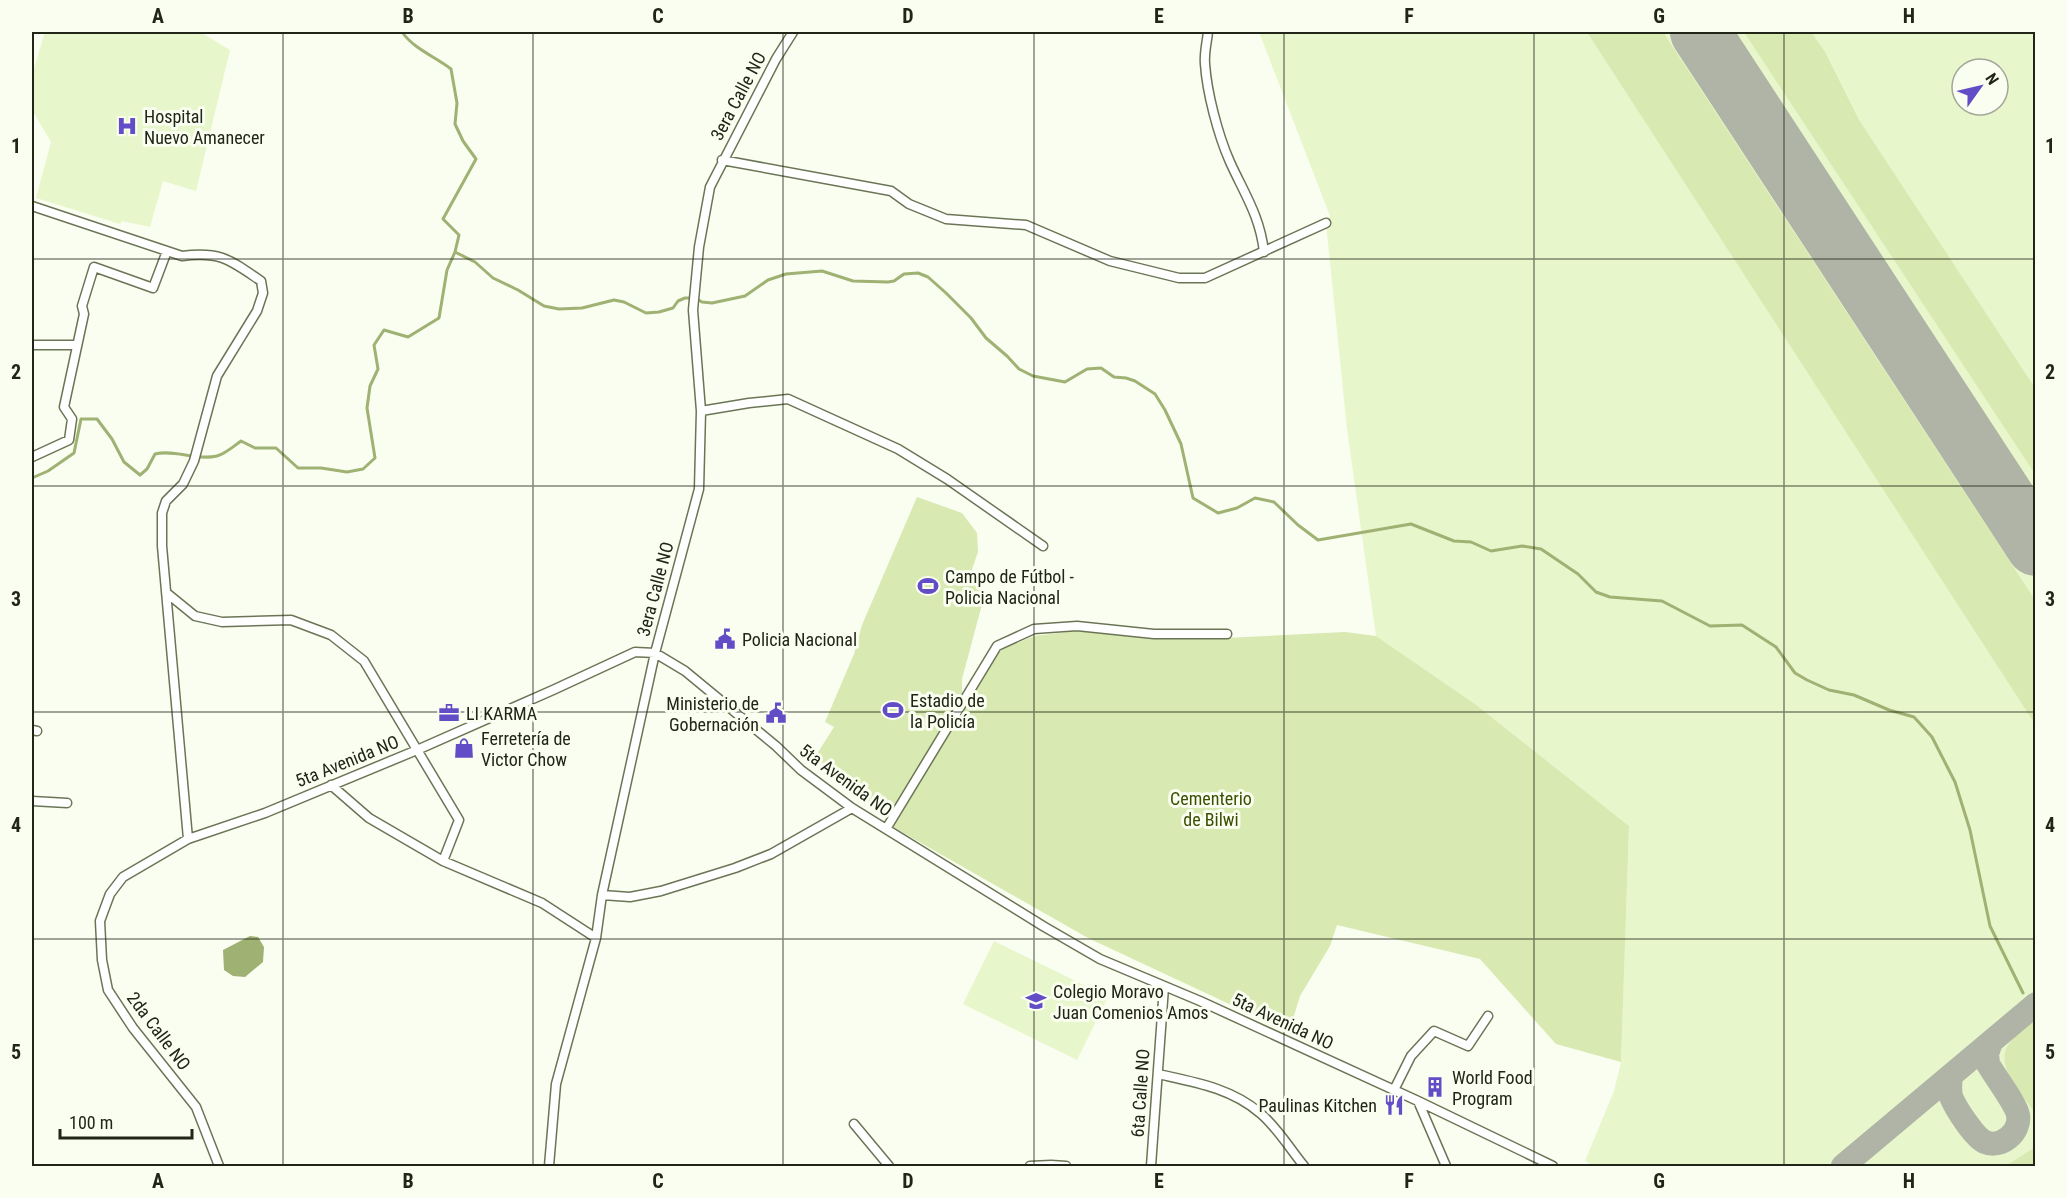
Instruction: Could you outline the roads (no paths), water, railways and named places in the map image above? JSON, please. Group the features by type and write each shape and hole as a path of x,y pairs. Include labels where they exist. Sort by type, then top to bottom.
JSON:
{"street":[{"name":"3era Calle NO","path":"549,1167 556,1084 596,938 602,895 655,653 699,489 701,411 693,310 699,247 710,186 776,59 793,32"},
{"path":"1208,32 1205,62 1209,95 1229,160 1257,218 1264,252"},
{"path":"722,160 891,190 909,204 946,219 1026,225 1110,261 1179,278 1205,279 1326,223"},
{"path":"32,206 182,256 203,253 221,256 261,280 263,293 257,311 217,376 194,461 183,484 166,501 162,513 162,546 188,839"},
{"path":"32,457 69,440 72,419 64,407 84,314 82,306 94,267 153,288 168,251"},
{"path":"32,345 76,345"},
{"path":"701,411 788,399 898,449 947,479 1043,546"},
{"path":"168,594 195,616 222,622 291,620 331,635 364,661 459,820 443,861"},
{"path":"886,830 997,646 1034,629 1077,626 1154,634 1227,634"},
{"name":"5ta Avenida NO","path":"123,877 188,839 265,813 417,750 634,652 655,653 685,671 730,707 801,770 852,808 1091,954 1200,1001 1418,1101 1542,1164 1553,1167"},
{"path":"331,785 369,818 443,861 542,903 596,938"},
{"path":"32,801 67,803"},
{"path":"602,895 630,897 661,891 735,868 771,854 852,808"},
{"name":"2da Calle NO","path":"123,877 110,894 100,921 102,960 108,990 133,1028 196,1107 219,1167"},
{"name":"6ta Calle NO","path":"1151,1167 1164,987"},
{"path":"1394,1090 1411,1056 1434,1031 1468,1046 1488,1016"},
{"path":"1158,1074 1219,1088 1252,1106 1262,1114 1304,1167"},
{"path":"1418,1101 1446,1167"},
{"path":"854,1124 889,1167"},
{"path":"1030,1167 1051,1165 1066,1167"}],"waterway":[{"path":"32,478 48,471 74,453 81,419 97,419 112,439 124,462 140,475 147,469 155,454 217,456 241,441 255,448 276,448 298,468 321,468 347,472 363,469 375,458 367,408 370,386 378,369 374,345 384,330 408,337 439,318 447,270 459,235 443,219 476,159 463,141 455,124 457,103 451,69 418,48 402,32"},
{"path":"455,252 475,262 493,278 544,306 559,309 582,308 614,300 624,302 646,313 673,308 678,301 685,298 695,298 702,302 712,303 745,296 768,280 786,274 822,271 853,281 888,282 904,274 918,273 928,277 946,293 971,318 986,338 1019,369 1033,376 1065,382 1087,369 1101,368 1114,377 1135,381 1155,394 1181,444 1193,498 1218,513 1237,508 1255,498 1274,502 1318,540 1411,524 1454,541 1471,542 1491,551 1522,546 1541,549 1578,574 1596,592 1610,597 1662,601 1710,626 1742,625 1776,647 1795,673 1829,690 1854,695 1889,710 1914,717 1932,737 1955,782 1970,830 1990,926 2023,993"}],"place":[{"name":"Hospital Nuevo Amanecer","path":"127,126"},
{"name":"Campo de Fútbol - Policia Nacional","path":"928,586"},
{"name":"Policia Nacional","path":"725,639"},
{"name":"Estadio de la Policía","path":"893,710"},
{"name":"LI KARMA","path":"449,713"},
{"name":"Ministerio de Gobernación","path":"776,713"},
{"name":"Ferretería de Victor Chow","path":"464,748"},
{"name":"Colegio Moravo Juan Comenios Amos","path":"1036,1001"},
{"name":"World Food Program","path":"1435,1087"},
{"name":"Paulinas Kitchen","path":"1394,1105"}],"park label":[{"name":"Cementerio de Bilwi","path":"1211,808"}]}
